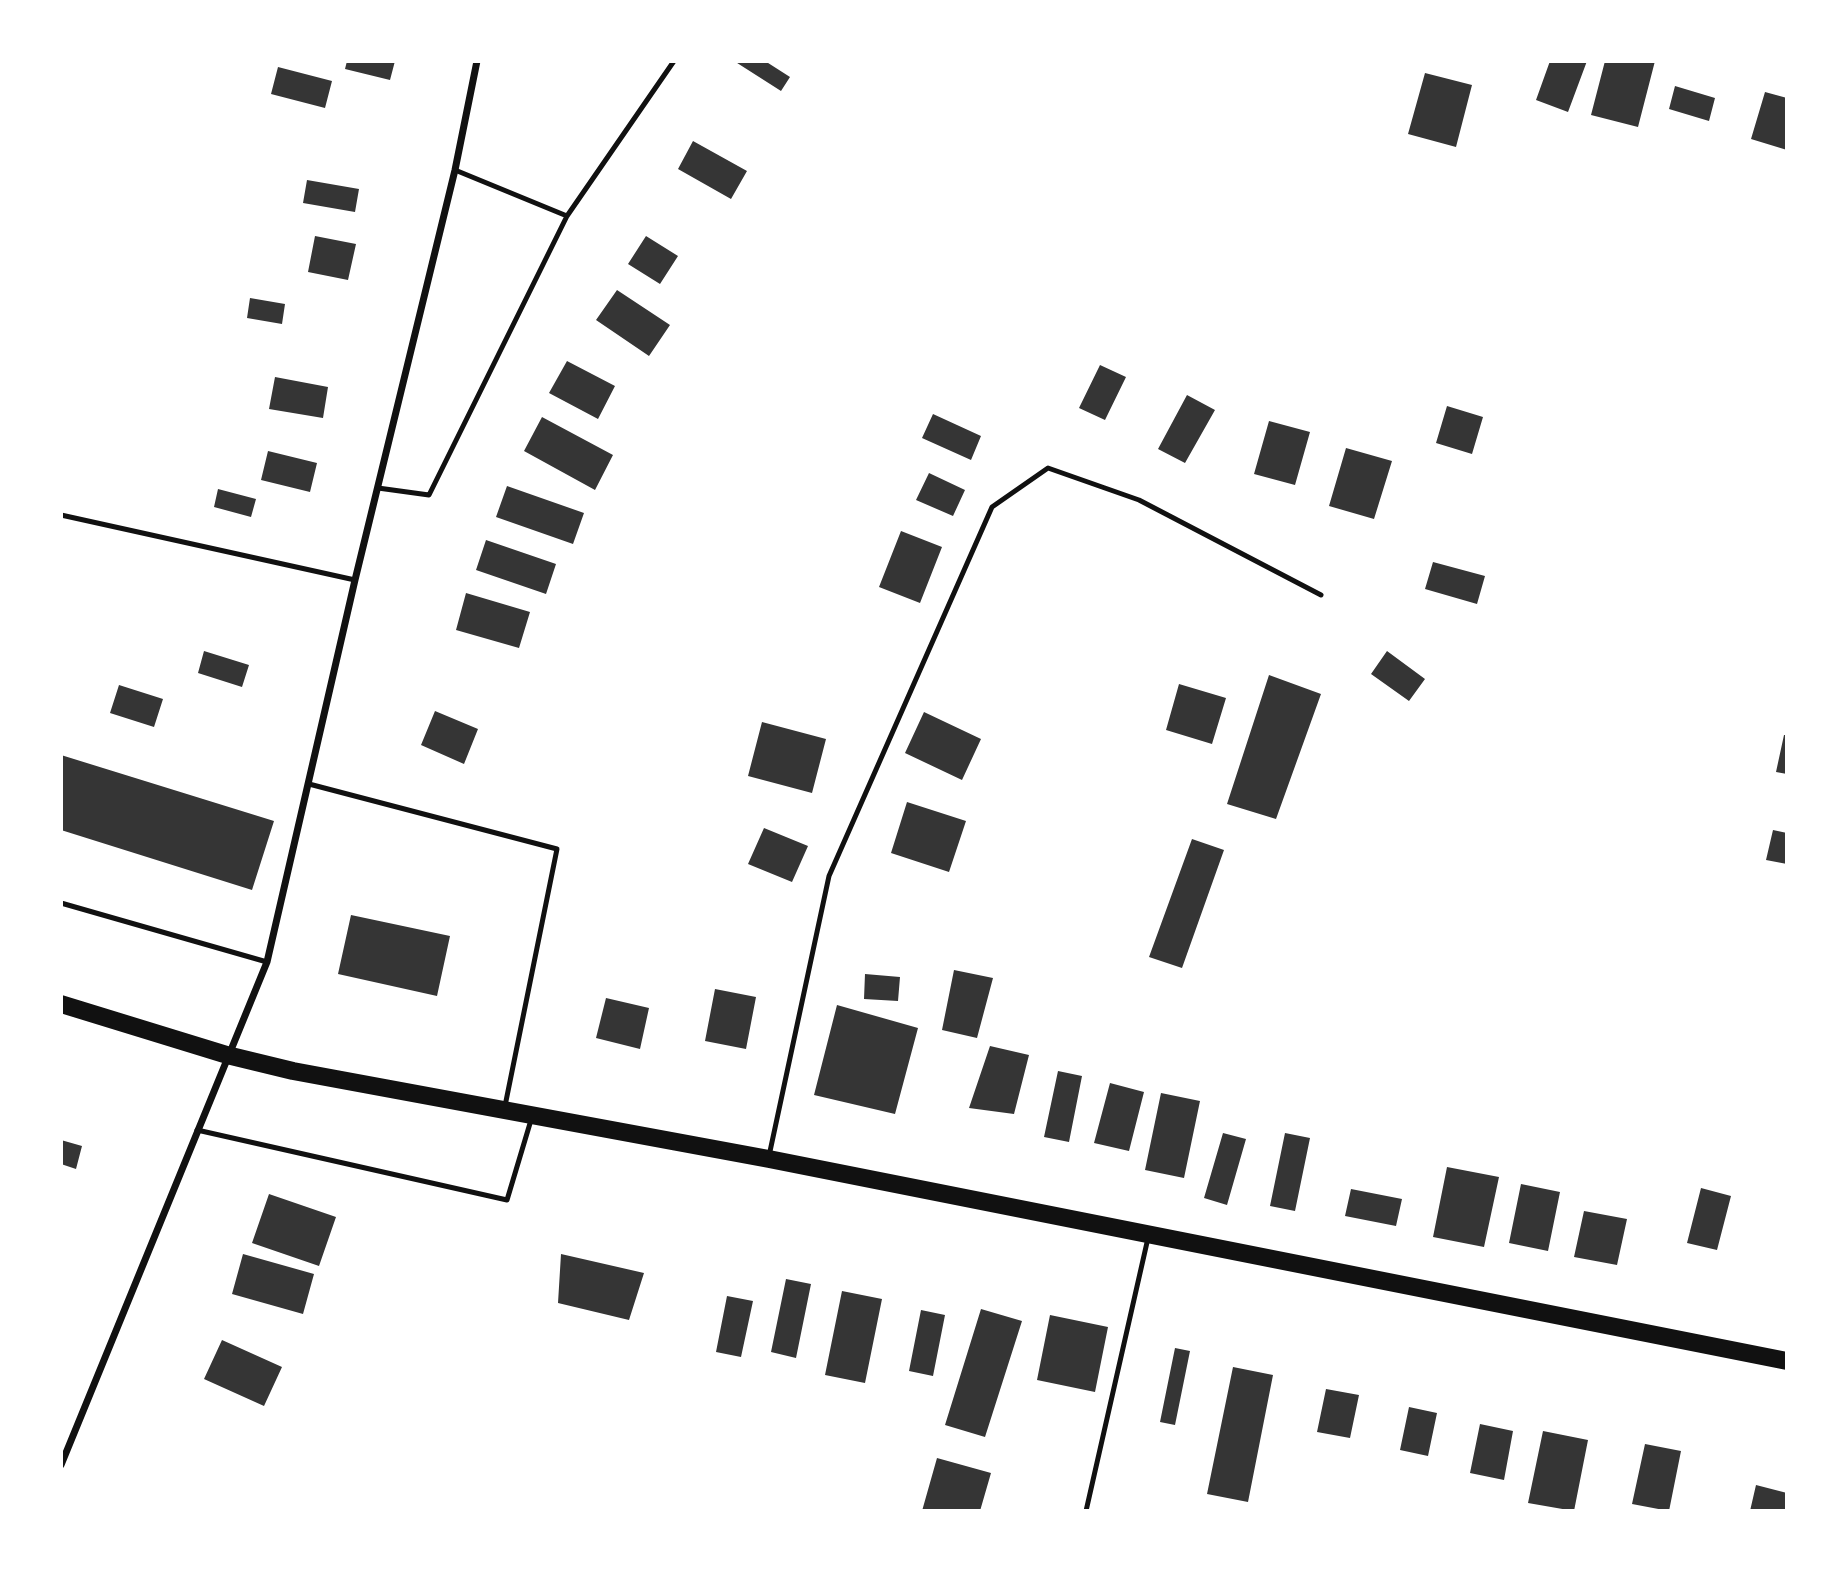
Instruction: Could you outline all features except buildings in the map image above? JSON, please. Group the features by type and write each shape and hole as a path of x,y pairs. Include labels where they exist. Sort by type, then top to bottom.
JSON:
{"main road":[{"path":"61,1004 227,1055 293,1071 503,1112 769,1159 1787,1361"}],"street":[{"path":"61,1465 267,962 355,580 455,170 477,61"}],"lane":[{"path":"378,488 429,495 567,216 674,61"},
{"path":"455,170 567,216"},
{"path":"769,1159 828,876 992,507 1048,468 1139,500 1321,595"},
{"path":"61,514 355,580"},
{"path":"309,784 557,849 503,1112"},
{"path":"61,903 267,962"},
{"path":"197,1130 507,1200 532,1116"},
{"path":"1086,1511 1148,1235"}]}
